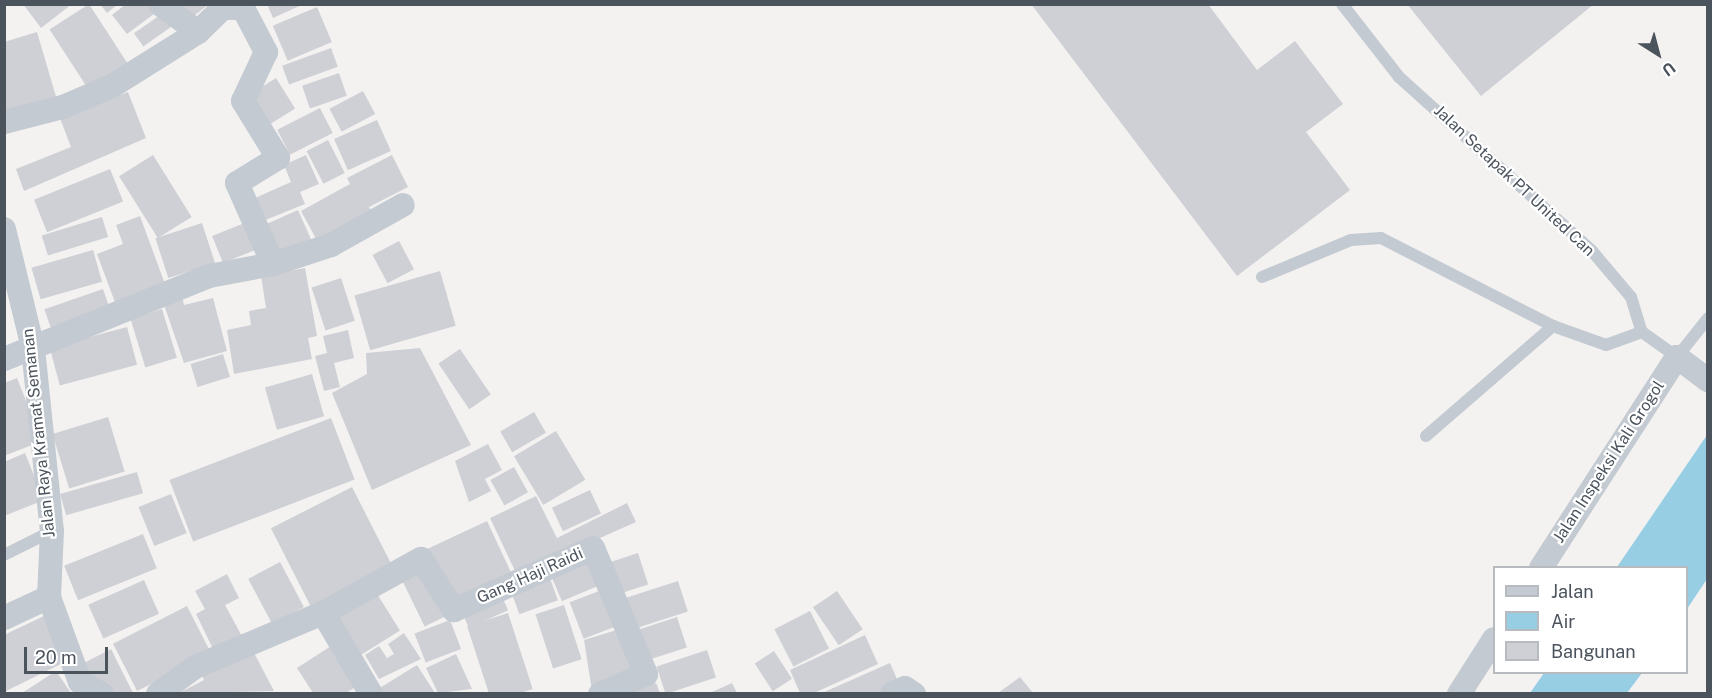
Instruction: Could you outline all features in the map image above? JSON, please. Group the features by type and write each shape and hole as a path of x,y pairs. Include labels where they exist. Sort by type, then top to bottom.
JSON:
{"street":[{"path":"160,4 198,32"},
{"path":"4,122 63,107 112,86 198,32 223,8 243,8 266,52 243,101 278,158 237,183 273,264"},
{"path":"4,359 209,276 273,264 331,245 403,205"},
{"name":"Jalan Raya Kramat Semanan","path":"4,229 33,348 52,531 49,597 80,682 102,693"},
{"path":"1681,360 1707,380"},
{"name":"Jalan Inspeksi Kali Grogol","path":"1542,566 1681,360"},
{"name":"Gang Haji Raidi","path":"158,693 195,667 323,613 421,559 454,610 593,548 646,674 600,693"},
{"path":"4,618 49,597"},
{"path":"323,613 371,693"},
{"path":"1459,693 1493,641"},
{"path":"892,693 905,688 914,693"}],"lane":[{"name":"Jalan Setapak PT United Can","path":"1342,4 1400,77 1592,251 1631,297 1642,332"},
{"path":"1262,277 1351,240 1381,238 1553,326 1606,345 1642,332 1681,360 1707,318"},
{"path":"1426,436 1553,326"},
{"path":"4,555 52,531"}],"water":[{"path":"1707,435 1707,579 1688,608 1688,566 1618,566"},
{"path":"1543,674 1641,674 1627,693 1530,693"}],"building":[{"path":"23,4 72,4 41,28"},
{"path":"89,4 128,64 89,90 50,30"},
{"path":"100,4 118,4 107,13"},
{"path":"126,4 153,4 158,11 127,34 112,15"},
{"path":"179,4 209,4 190,19"},
{"path":"267,4 304,4 273,18"},
{"path":"1031,4 1208,4 1257,70 1295,41 1343,104 1306,132 1350,190 1237,276"},
{"path":"1407,4 1594,4 1481,96"},
{"path":"317,7 332,42 288,61 273,26"},
{"path":"166,11 175,24 143,46 134,33"},
{"path":"37,32 57,100 4,116 4,42"},
{"path":"331,48 338,67 289,85 282,66"},
{"path":"339,73 347,96 310,108 302,86"},
{"path":"276,78 295,109 267,126 248,95"},
{"path":"363,91 375,114 342,132 329,109"},
{"path":"128,92 146,138 24,191 16,169 71,147 60,118"},
{"path":"320,108 333,133 290,155 277,130"},
{"path":"377,120 391,151 348,170 334,139"},
{"path":"328,140 345,173 323,184 307,151"},
{"path":"153,155 192,217 158,238 119,176"},
{"path":"306,155 319,184 300,192 305,204 263,221 253,199 291,182 284,165"},
{"path":"392,155 408,187 369,207 374,216 320,246 301,211 350,184 347,178"},
{"path":"110,169 123,201 47,232 34,200"},
{"path":"298,210 314,246 282,260 266,224"},
{"path":"140,216 165,284 116,305 97,254 123,244 116,225"},
{"path":"102,217 108,237 48,256 42,235"},
{"path":"252,220 263,247 223,263 212,236"},
{"path":"202,223 215,263 168,278 155,238"},
{"path":"399,241 414,269 388,283 373,255"},
{"path":"93,250 102,282 41,299 31,268"},
{"path":"305,268 317,336 308,338 312,359 234,374 227,330 251,325 249,311 266,308 261,276"},
{"path":"440,271 456,326 370,350 354,296"},
{"path":"341,278 355,321 325,330 312,288"},
{"path":"103,289 112,315 53,336 44,309"},
{"path":"181,292 184,305 213,298 227,351 184,363 161,296"},
{"path":"162,309 177,358 145,367 130,319"},
{"path":"127,327 137,365 60,385 50,348"},
{"path":"348,330 354,358 334,363 340,387 324,391 315,356 327,353 323,336"},
{"path":"420,348 471,445 372,490 332,393 367,374 366,353"},
{"path":"460,349 491,395 469,409 438,364"},
{"path":"223,354 230,377 198,387 190,364"},
{"path":"312,374 324,416 277,430 265,388"},
{"path":"17,378 42,441 4,456 4,383"},
{"path":"534,412 546,433 512,452 500,432"},
{"path":"108,417 125,472 69,488 53,434"},
{"path":"331,418 355,480 193,542 169,480"},
{"path":"556,431 585,480 543,505 514,456"},
{"path":"488,444 502,470 485,479 491,491 469,502 455,461"},
{"path":"25,453 44,500 4,516 4,462"},
{"path":"514,467 528,492 504,505 490,480"},
{"path":"137,472 143,493 66,515 60,494"},
{"path":"352,487 392,566 311,608 271,528"},
{"path":"590,490 601,514 563,531 552,508"},
{"path":"171,494 187,533 154,546 139,507"},
{"path":"536,496 557,538 627,503 636,522 517,575 490,518"},
{"path":"487,521 514,578 454,606 427,549"},
{"path":"143,534 157,568 78,600 64,566"},
{"path":"591,552 604,583 562,601 549,570"},
{"path":"638,553 648,584 618,594 608,563"},
{"path":"280,562 304,607 272,624 248,579"},
{"path":"423,566 447,615 425,626 401,577"},
{"path":"548,573 558,600 519,614 509,587"},
{"path":"227,574 239,598 225,605 243,638 215,653 196,614 205,609 195,591"},
{"path":"144,580 159,614 103,639 88,605"},
{"path":"678,581 688,611 634,629 624,599"},
{"path":"607,588 621,624 584,639 570,602"},
{"path":"374,589 400,631 361,655 335,613"},
{"path":"837,591 863,629 839,645 813,607"},
{"path":"500,592 508,610 469,628 461,609"},
{"path":"564,605 582,659 553,668 535,614"},
{"path":"187,606 211,653 137,691 113,644"},
{"path":"810,611 829,648 793,667 774,629"},
{"path":"508,613 533,689 518,694 489,694 467,626"},
{"path":"44,616 67,661 4,692 4,635"},
{"path":"677,617 687,647 644,661 634,631"},
{"path":"450,620 461,649 426,663 415,634"},
{"path":"620,629 637,676 592,691 584,640"},
{"path":"404,633 421,659 379,679 365,655 379,646 387,658 394,654 388,644"},
{"path":"865,635 878,664 814,693 800,693 790,670"},
{"path":"250,645 274,691 179,693 204,680 200,671"},
{"path":"331,646 357,686 346,693 313,693 297,668"},
{"path":"111,649 133,693 109,693 80,665"},
{"path":"707,650 716,678 666,694 657,666"},
{"path":"774,651 792,679 773,691 755,664"},
{"path":"456,654 472,689 438,693 426,668"},
{"path":"890,663 900,686 884,693 822,693"},
{"path":"417,665 435,693 381,693 378,689"},
{"path":"56,671 71,693 22,693"},
{"path":"1020,677 1033,693 998,693"},
{"path":"656,683 660,693 622,693"},
{"path":"732,683 737,693 712,692"}]}
